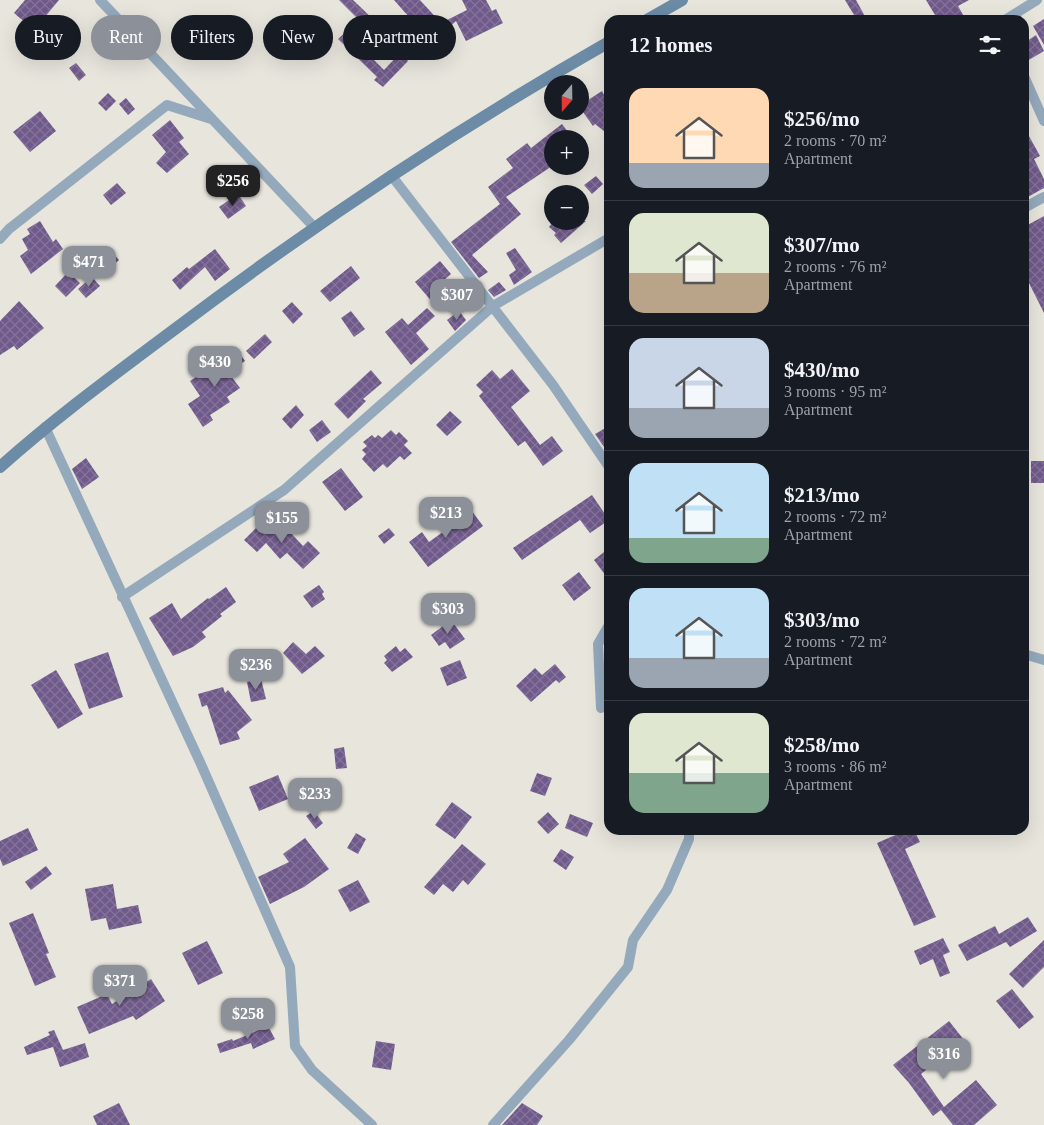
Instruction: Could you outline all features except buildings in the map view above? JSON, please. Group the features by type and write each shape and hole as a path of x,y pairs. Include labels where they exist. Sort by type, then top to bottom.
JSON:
{"main road":[{"path":"656,15 682,0"},
{"path":"0,467 44,427 314,227 391,175 604,45"}],"street":[{"path":"100,0 314,227"},
{"path":"1013,15 1037,0"},
{"path":"1029,87 1044,121"},
{"path":"0,239 9,229 167,105 212,120"},
{"path":"391,175 553,385 604,461"},
{"path":"1029,205 1044,197"},
{"path":"122,597 284,490 493,306 604,241"},
{"path":"44,427 200,762 290,967 295,1046 312,1070 372,1125"},
{"path":"602,708 598,644 604,634"},
{"path":"1029,656 1044,660"},
{"path":"493,1125 568,1040 628,966 633,940 667,890 689,835"}]}
